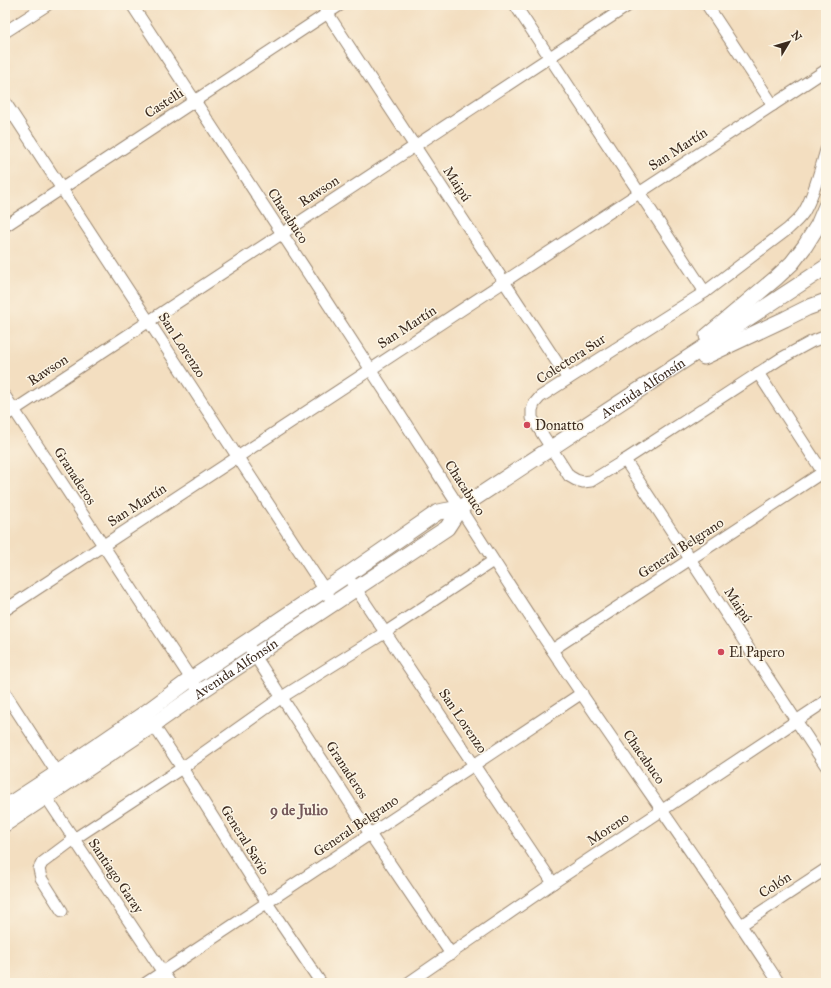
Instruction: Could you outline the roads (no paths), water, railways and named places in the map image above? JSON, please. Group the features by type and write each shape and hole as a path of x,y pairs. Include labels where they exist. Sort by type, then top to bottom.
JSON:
{"main road":[{"path":"656,380 792,263 818,225 826,206"},
{"name":"Avenida Alfonsín","path":"5,824 42,791 57,773 191,679 347,575 438,512 460,508 826,267"},
{"path":"656,380 807,308 826,301"},
{"name":"Avenida Alfonsín","path":"5,807 42,791 153,725 200,692 447,528 460,508"}],"street":[{"path":"5,32 47,5"},
{"name":"Chacabuco","path":"132,5 552,650 741,925 779,983"},
{"name":"Castelli","path":"5,226 195,101 325,9 340,5"},
{"path":"515,5 705,292"},
{"name":"Rawson","path":"10,413 629,5"},
{"path":"707,5 773,104"},
{"name":"Maipú","path":"325,9 568,379"},
{"name":"San Martín","path":"5,610 826,70"},
{"name":"San Lorenzo","path":"5,102 334,604"},
{"name":"Colectora Sur","path":"826,150 811,196 805,211 798,220 705,292 540,397 534,404 532,418 569,476 583,482 591,481 780,359 811,342 826,336"},
{"path":"758,373 825,473"},
{"name":"Granaderos","path":"5,396 10,413 103,546 200,692"},
{"name":"Maipú","path":"625,460 826,766"},
{"name":"General Belgrano","path":"552,650 825,473"},
{"path":"62,911 41,878 39,869 42,863 74,839 182,768 282,697 386,632 494,561"},
{"name":"San Lorenzo","path":"347,575 553,884"},
{"name":"Granaderos","path":"246,642 370,834 451,954"},
{"path":"5,693 57,773"},
{"name":"General Belgrano","path":"146,983 582,693"},
{"name":"Moreno","path":"408,983 662,810 826,701"},
{"name":"General Savio","path":"144,713 182,768 267,903 320,983"},
{"name":"Santiago Garay","path":"42,791 170,983"},
{"name":"Colón","path":"741,925 826,869"}],"place":[{"name":"Donatto","path":"527,425"},
{"name":"El Papero","path":"721,652"}],"district":[{"name":"9 de Julio","path":"299,810"}]}
